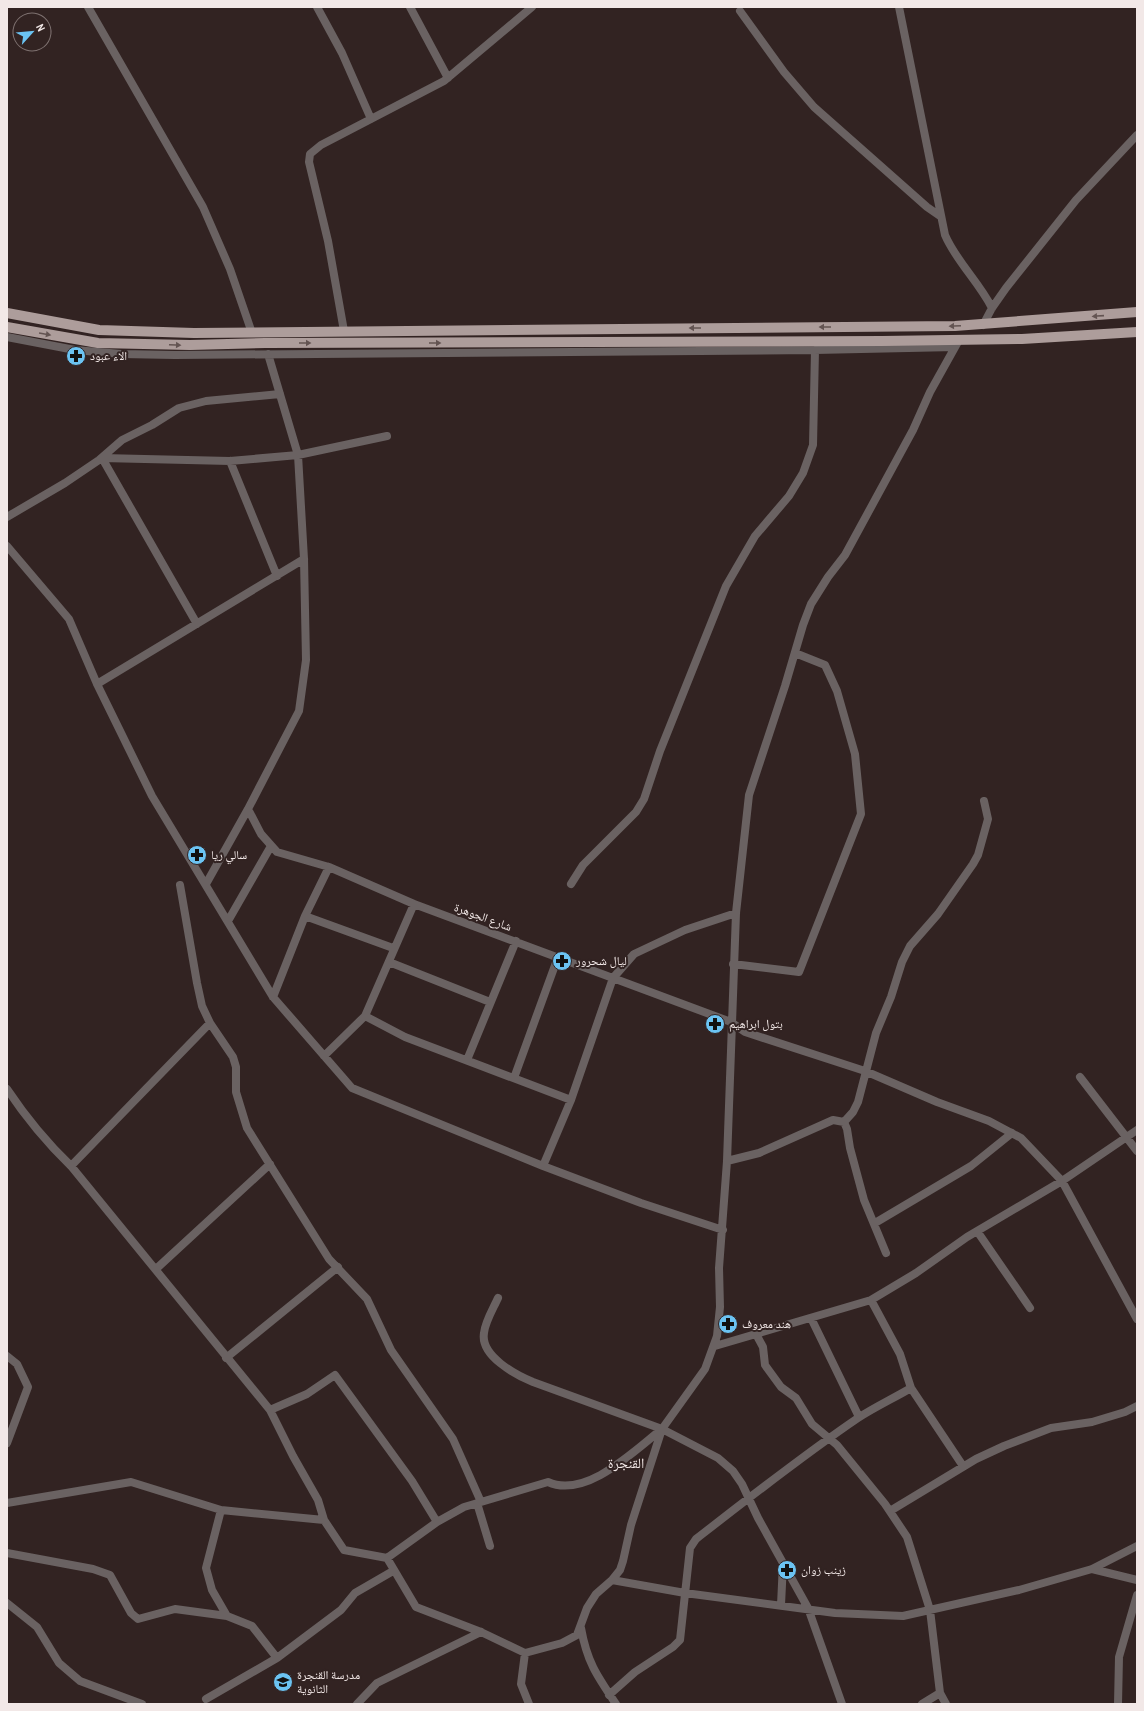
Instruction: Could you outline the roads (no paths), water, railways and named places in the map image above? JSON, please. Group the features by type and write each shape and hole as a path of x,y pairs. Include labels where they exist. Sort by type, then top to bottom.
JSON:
{"main road":[{"path":"7,313 99,330 252,333 983,325 1137,312"},
{"path":"7,327 98,343 190,346 273,343 957,343 1137,332"}],"street":[{"path":"88,7 203,207 230,269 252,333"},
{"path":"317,7 342,53 371,119"},
{"path":"410,7 448,78"},
{"path":"344,331 328,241 309,162 310,154 314,150 448,78 532,7"},
{"path":"899,7 940,216 949,244 983,291 992,308"},
{"path":"740,11 784,72 814,107 926,207 940,216"},
{"path":"983,325 992,308 1076,200 1137,135"},
{"path":"7,337 75,350 121,354 816,350 957,343"},
{"path":"7,1089 27,1120 71,1166 156,1269 226,1358 270,1410 293,1456 318,1500 324,1520 344,1550 387,1558 437,1522 479,1502 548,1482 555,1485 576,1485 610,1470 662,1429 705,1369 715,1346 720,1307 719,1268 727,1161 736,913 749,795 811,604 824,582 845,555 913,430 930,392 957,343"},
{"path":"571,884 583,865 636,812 644,799 660,751 726,586 755,536 789,496 803,473 812,445 816,350"},
{"path":"206,884 248,809 299,711 306,660 304,559 298,455 268,354"},
{"path":"7,517 65,484 102,458 122,440 152,426 179,408 206,401 280,394"},
{"path":"102,458 230,461 298,455 387,436"},
{"path":"102,458 197,624"},
{"path":"230,461 276,576"},
{"path":"7,546 69,620 97,684 152,796 274,997 352,1088 543,1166 641,1203 722,1230"},
{"path":"97,684 304,559"},
{"path":"733,964 799,972 861,814 854,754 837,691 825,665 795,652"},
{"path":"844,1122 853,1112 858,1102 876,1033 891,997 902,962 910,946 938,914 973,864 978,854 988,819 984,801"},
{"name":"شارع الجوهرة","path":"248,809 261,834 277,852 329,867 414,904 731,1022 744,1032 865,1071 936,1102 988,1121 1012,1133 1030,1146 1062,1181 1137,1319"},
{"path":"228,921 271,846"},
{"path":"274,997 305,916 329,867"},
{"path":"180,885 202,1006 210,1023 233,1057 236,1067 236,1092 247,1128 329,1259 367,1299 391,1350 453,1439 479,1502 490,1546"},
{"path":"324,1056 365,1016 389,962 393,948 414,904"},
{"path":"543,1166 571,1100 613,978 634,954 685,930 736,913"},
{"path":"305,916 393,948"},
{"path":"467,1060 516,941"},
{"path":"514,1078 558,957"},
{"path":"389,962 490,1002"},
{"path":"365,1016 405,1037 571,1100"},
{"path":"71,1166 210,1023"},
{"path":"1080,1077 1137,1151"},
{"path":"727,1161 758,1153 833,1120 844,1122"},
{"path":"844,1122 847,1129 856,1174 864,1200 875,1223 886,1253"},
{"path":"715,1346 871,1300 916,1273 977,1231 1062,1181 1137,1130"},
{"path":"875,1223 971,1166 1012,1133"},
{"path":"156,1269 270,1164"},
{"path":"977,1231 1030,1308"},
{"path":"226,1358 338,1267"},
{"path":"498,1298 484,1332 484,1339 488,1348 500,1365 533,1382 662,1429 718,1458 733,1471 808,1608 842,1704"},
{"path":"871,1300 900,1354 911,1388 963,1466"},
{"path":"811,1318 859,1417"},
{"path":"756,1334 763,1347 765,1365 781,1387 796,1398 812,1424 837,1445 890,1511 907,1537 930,1610 940,1693 946,1704"},
{"path":"7,1356 17,1364 28,1387 7,1443"},
{"path":"270,1410 307,1394 335,1375 412,1481 437,1522"},
{"path":"609,1695 635,1672 673,1647 680,1640 690,1548 696,1539 748,1498 829,1438 859,1417 911,1388"},
{"path":"890,1511 963,1466 1004,1446 1051,1428 1092,1422 1124,1412 1137,1406"},
{"path":"387,1558 393,1571 416,1607 481,1632 526,1653 562,1643 577,1635 581,1628 587,1608 596,1594 612,1580 620,1570 632,1525 662,1429"},
{"path":"7,1504 131,1482 221,1510 324,1520"},
{"path":"221,1510 206,1568 212,1590 227,1616"},
{"path":"612,1580 685,1593 781,1604 835,1613 903,1616 1019,1590 1092,1569 1137,1546"},
{"path":"7,1553 93,1569 110,1575 131,1613 138,1619 154,1613 175,1609 227,1616 252,1626 277,1658"},
{"path":"781,1604 783,1563"},
{"path":"1092,1569 1137,1580"},
{"path":"206,1699 277,1658 341,1610 355,1593 393,1571"},
{"path":"1118,1704 1119,1657 1137,1594"},
{"path":"7,1604 37,1627 59,1663 80,1681 142,1704"},
{"path":"581,1628 585,1651 597,1677 616,1704"},
{"path":"357,1704 377,1683 481,1632"},
{"path":"526,1653 521,1684 529,1704"},
{"path":"922,1704 940,1693"}],"place":[{"name":"الاء عبود","path":"76,356"},
{"name":"سالي ريا","path":"197,855"},
{"name":"ليال شحرور","path":"562,961"},
{"name":"بتول ابراهيم","path":"715,1024"},
{"name":"هند معروف","path":"728,1324"},
{"name":"زينب زوان","path":"787,1570"},
{"name":"مدرسة القنجرة الثانوية","path":"283,1682"}],"district":[{"name":"القنجرة","path":"626,1463"}]}
